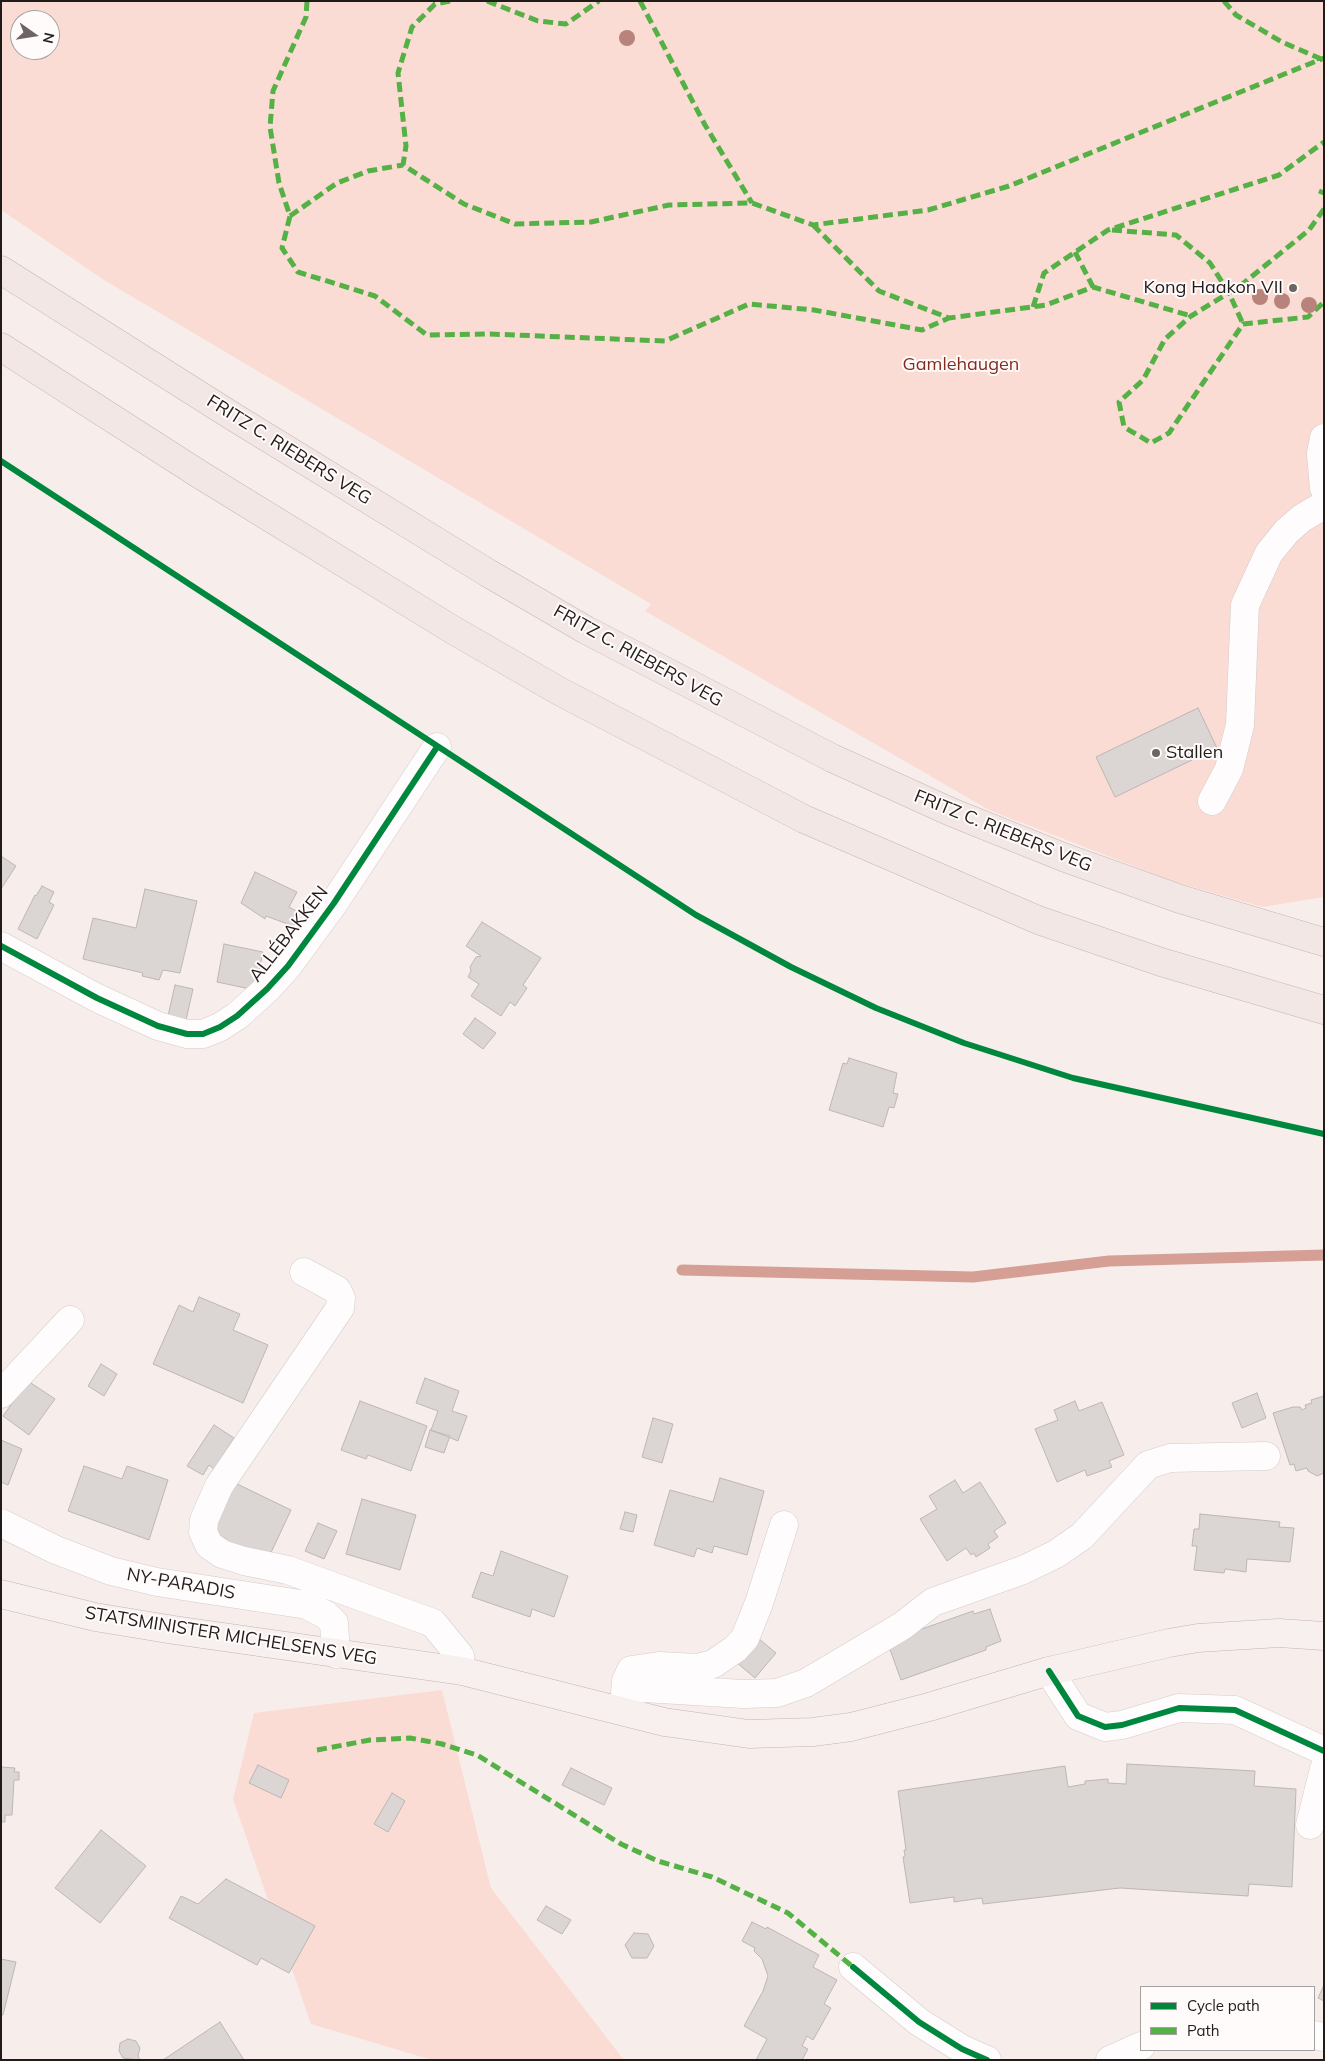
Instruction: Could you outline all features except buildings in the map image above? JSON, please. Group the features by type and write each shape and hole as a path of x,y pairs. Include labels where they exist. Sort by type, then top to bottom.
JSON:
{"highway":[{"name":"FRITZ C. RIEBERS VEG","path":"1,270 237,419 488,572 586,630 788,736 951,812 1063,857 1180,899 1324,942"},
{"path":"1,347 208,479 453,630 560,691 804,820 1038,920 1161,962 1324,1010"}],"main road":[{"name":"STATSMINISTER MICHELSENS VEG","path":"1,1594 95,1617 336,1654 462,1671 625,1702 664,1722 749,1734 813,1732 851,1726 929,1708 1049,1671 1198,1638 1280,1634 1324,1636"}],"street":[{"path":"1324,438 1321,454 1324,488"},
{"path":"1212,801 1229,769 1240,725 1245,604 1269,553 1294,525 1324,505"},
{"name":"ALLÉBAKKEN","path":"1,946 97,998 158,1026 187,1034 203,1034 220,1027 237,1016 267,990 288,966 334,903 437,747"},
{"path":"304,1272 337,1290 341,1298 340,1308 219,1486 204,1520 203,1532 209,1545 222,1554 244,1562 288,1570 433,1623 460,1656 462,1671"},
{"path":"1,1394 70,1320"},
{"name":"STATSMINISTER MICHELSENS VEG","path":"625,1702 644,1688 744,1694 778,1693 818,1676 902,1626 933,1602 1023,1570 1056,1554 1082,1536 1148,1465 1170,1458 1266,1456"},
{"name":"NY-PARADIS","path":"1,1523 56,1550 111,1570 157,1582 307,1605 326,1616 334,1624 336,1654"},
{"path":"625,1702 626,1681 631,1670 644,1667 705,1666 713,1664 735,1649 745,1638 752,1624 784,1525"},
{"path":"1049,1671 1078,1716 1105,1727 1122,1725 1180,1708 1235,1710 1324,1751"},
{"path":"1310,1825 1324,1769"},
{"path":"853,1967 919,2022 962,2049 987,2060"},
{"path":"1110,2060 1140,2046"}],"green space":[{"name":"Gamlehaugen","path":"1,1 1324,1 1324,897 1262,907 1172,881 989,810 645,611 651,604 104,280 1,210"},
{"path":"442,1690 491,1888 624,2060 432,2060 311,2024 233,1799 254,1713"}],"waterway":[{"path":"682,1270 973,1277 1109,1261 1324,1255"}],"marked path":[{"path":"307,1 306,17 273,91 270,127 279,183 290,216 282,248 298,272 375,296 427,335 490,334 665,341 749,304 814,310 922,330 949,318"},
{"path":"450,1 435,4 412,27 398,73 406,146 403,165 464,204 515,224 591,222 669,205 752,203 813,225 928,210 1009,186 1324,58"},
{"path":"487,1 538,21 566,24 599,1"},
{"path":"640,1 705,125 752,203"},
{"path":"1224,1 1236,15 1282,42 1319,58 1320,65"},
{"path":"1033,307 1044,273 1108,230 1279,175 1324,142"},
{"path":"290,216 337,183 368,171 403,165"},
{"path":"1319,191 1324,193"},
{"path":"1324,209 1309,230 1240,286 1191,316 1165,339 1143,380 1119,402 1124,427 1151,443 1169,433 1243,324 1308,317 1324,302"},
{"path":"813,225 879,291 949,318 1046,305 1093,287 1191,316"},
{"path":"1112,230 1176,235 1210,263 1229,293 1243,324"},
{"path":"1075,252 1093,287"},
{"path":"317,1750 370,1740 410,1738 442,1744 477,1755 621,1844 658,1861 712,1877 788,1913 853,1967"}],"cycle path":[{"path":"1,461 696,915 791,967 876,1008 964,1043 1073,1078 1324,1134"},
{"path":"1,946 97,998 158,1026 187,1034 203,1034 220,1027 237,1016 267,989 288,966 334,903 437,747"},
{"path":"1049,1671 1078,1716 1105,1727 1122,1725 1179,1708 1235,1710 1324,1751"},
{"path":"853,1967 919,2022 962,2049 987,2060"}],"place":[{"name":"Kong Haakon VII","path":"1293,288"},
{"name":"Stallen","path":"1156,753"}]}
